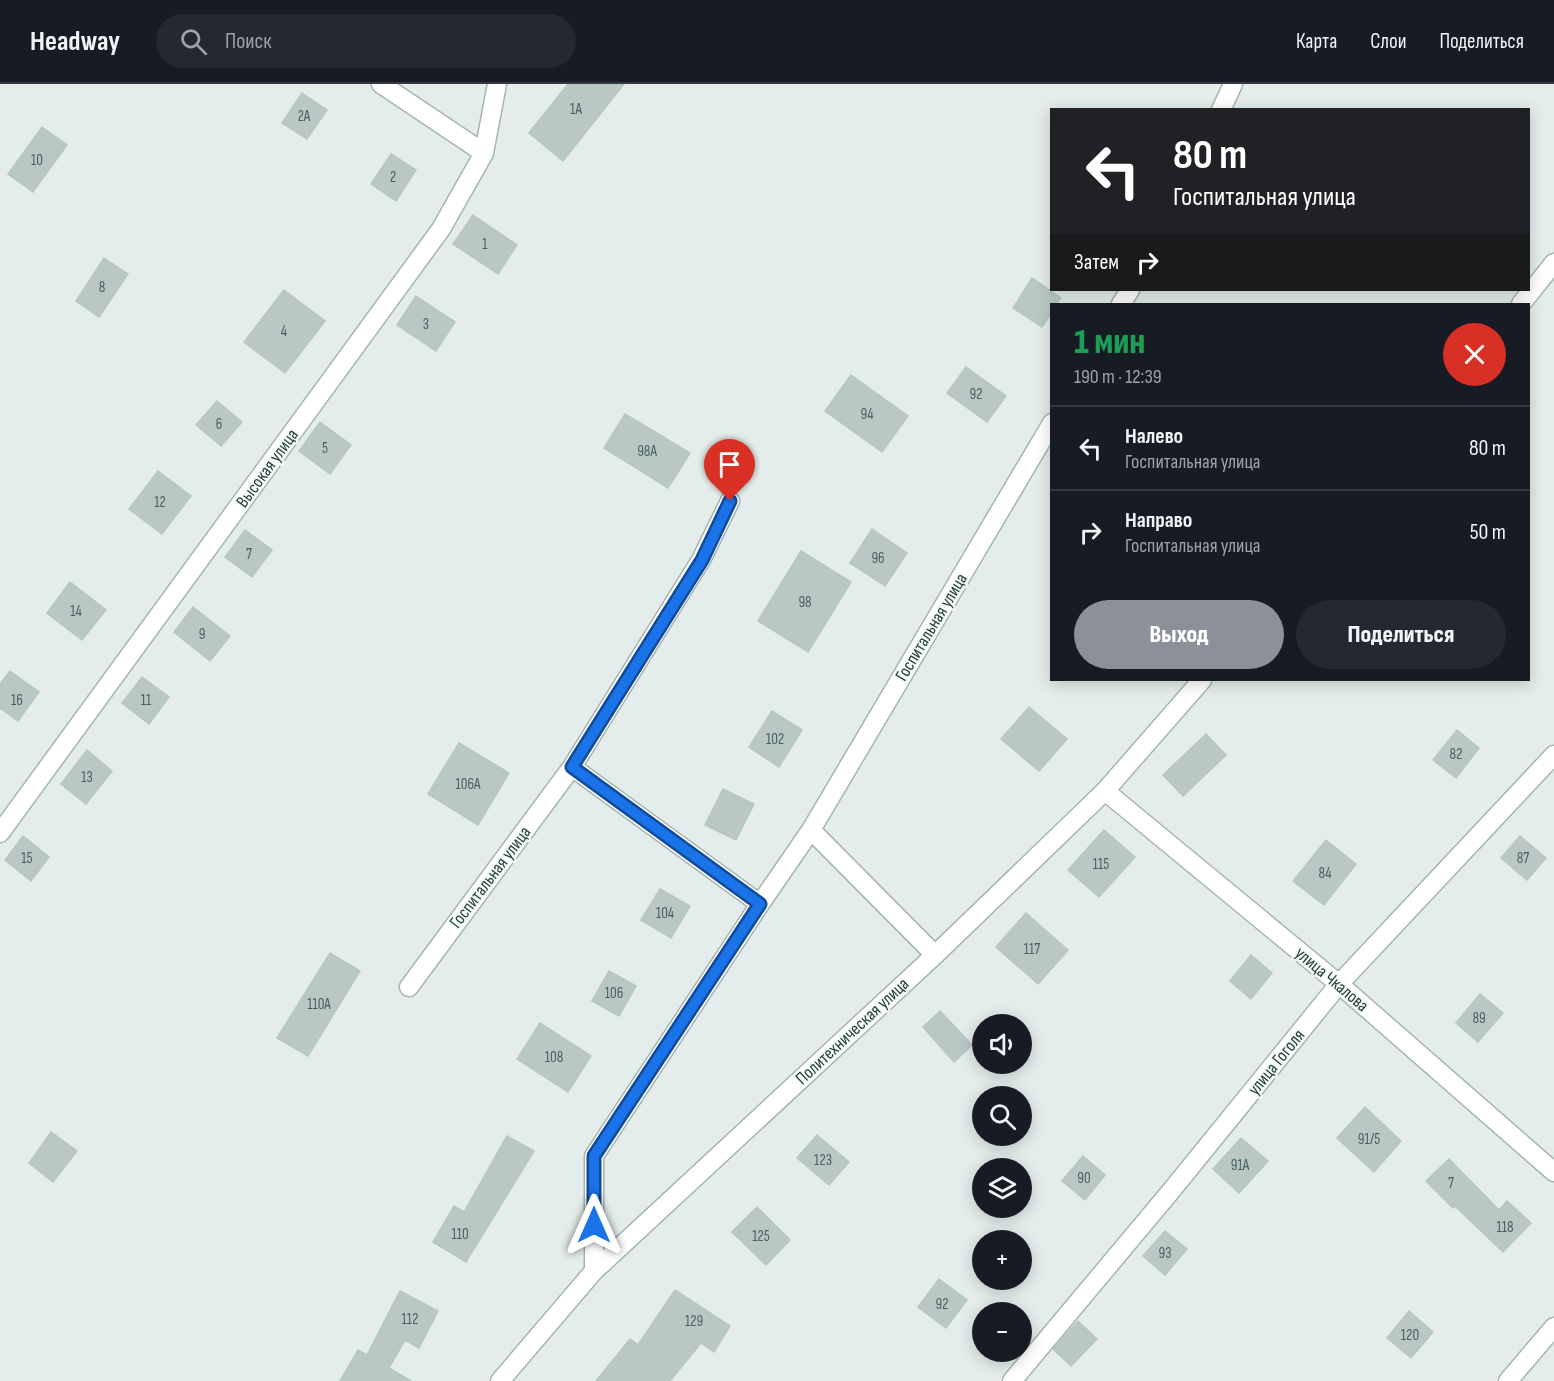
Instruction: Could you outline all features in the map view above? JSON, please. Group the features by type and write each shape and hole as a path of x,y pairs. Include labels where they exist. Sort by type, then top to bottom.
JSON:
{"street":[{"path":"381,84 484,153"},
{"name":"Высокая улица","path":"0,833 441,229 484,153 497,84"},
{"path":"1222,108 1233,84"},
{"path":"1522,303 1554,263"},
{"name":"Госпитальная улица","path":"594,1270 594,1156 811,830 1050,426"},
{"name":"Госпитальная улица","path":"409,987 572,767 702,560 730,501"},
{"name":"Политехническая улица","path":"500,1381 594,1270 934,955 1105,791 1201,681"},
{"name":"улица Гоголя","path":"1012,1381 1339,984 1554,755"},
{"path":"572,767 760,904"},
{"name":"улица Чкалова","path":"1105,791 1339,984 1554,1172"},
{"path":"811,830 934,955"},
{"path":"1508,1381 1554,1328"}],"building":[{"path":"568,84 624,84 563,161 529,133"},
{"path":"302,93 327,110 307,139 282,123"},
{"path":"42,127 67,145 33,192 8,174"},
{"path":"391,154 416,170 396,201 371,184"},
{"path":"473,215 517,245 498,274 453,244"},
{"path":"104,258 128,274 99,317 76,301"},
{"path":"1032,278 1061,298 1057,303 1050,303 1050,315 1042,327 1013,308"},
{"path":"284,290 325,321 285,373 244,342"},
{"path":"416,296 455,322 436,351 397,325"},
{"path":"966,367 1006,396 987,422 947,393"},
{"path":"851,375 908,416 882,452 825,411"},
{"path":"217,401 242,422 221,446 196,425"},
{"path":"625,414 690,453 668,488 604,448"},
{"path":"320,422 351,445 330,474 299,451"},
{"path":"158,471 191,496 162,534 129,509"},
{"path":"872,529 907,553 885,586 850,563"},
{"path":"245,530 272,550 252,577 225,557"},
{"path":"801,551 851,582 808,652 758,621"},
{"path":"70,582 106,610 82,640 47,613"},
{"path":"193,607 230,636 210,661 174,632"},
{"path":"10,671 39,692 18,721 0,708 0,684"},
{"path":"142,677 169,697 149,724 122,703"},
{"path":"1029,707 1067,739 1039,771 1001,739"},
{"path":"772,711 802,730 779,767 749,747"},
{"path":"1457,730 1479,748 1456,778 1433,760"},
{"path":"1206,734 1226,755 1183,796 1163,775"},
{"path":"459,743 509,773 478,825 428,794"},
{"path":"87,750 112,771 86,804 61,784"},
{"path":"723,789 754,804 736,840 705,825"},
{"path":"1104,830 1135,857 1099,897 1068,870"},
{"path":"23,836 49,857 31,881 5,860"},
{"path":"1520,836 1546,858 1527,880 1501,858"},
{"path":"1326,840 1356,864 1324,905 1293,881"},
{"path":"660,889 690,906 671,938 641,920"},
{"path":"1026,913 1068,950 1038,984 996,947"},
{"path":"330,953 360,971 308,1056 277,1038"},
{"path":"1251,955 1272,973 1251,999 1230,981"},
{"path":"609,971 636,986 619,1016 592,1001"},
{"path":"1480,994 1503,1013 1478,1042 1456,1023"},
{"path":"940,1011 972,1045 954,1062 923,1027"},
{"path":"540,1023 591,1056 568,1092 517,1059"},
{"path":"1365,1107 1401,1141 1374,1172 1337,1138"},
{"path":"51,1132 77,1151 53,1182 29,1163"},
{"path":"817,1135 849,1162 829,1185 797,1158"},
{"path":"507,1136 534,1151 466,1262 433,1242 454,1206 464,1212"},
{"path":"1241,1138 1268,1161 1239,1193 1213,1169"},
{"path":"1083,1156 1105,1175 1085,1200 1062,1181"},
{"path":"1449,1159 1499,1210 1507,1201 1531,1223 1503,1252 1426,1181"},
{"path":"757,1207 790,1240 766,1265 732,1232"},
{"path":"1165,1231 1187,1249 1165,1275 1143,1256"},
{"path":"939,1279 967,1300 946,1328 918,1307"},
{"path":"675,1290 730,1326 714,1352 701,1343 670,1381 596,1381 630,1339 638,1345"},
{"path":"400,1291 438,1311 419,1348 405,1340 389,1368 411,1381 340,1381 358,1350 367,1355"},
{"path":"1409,1311 1433,1332 1411,1358 1387,1338"},
{"path":"1078,1321 1097,1339 1071,1366 1053,1349"}],"route":[{"path":"594,1225 594,1156 760,904 572,767 702,560 730,501"}]}
